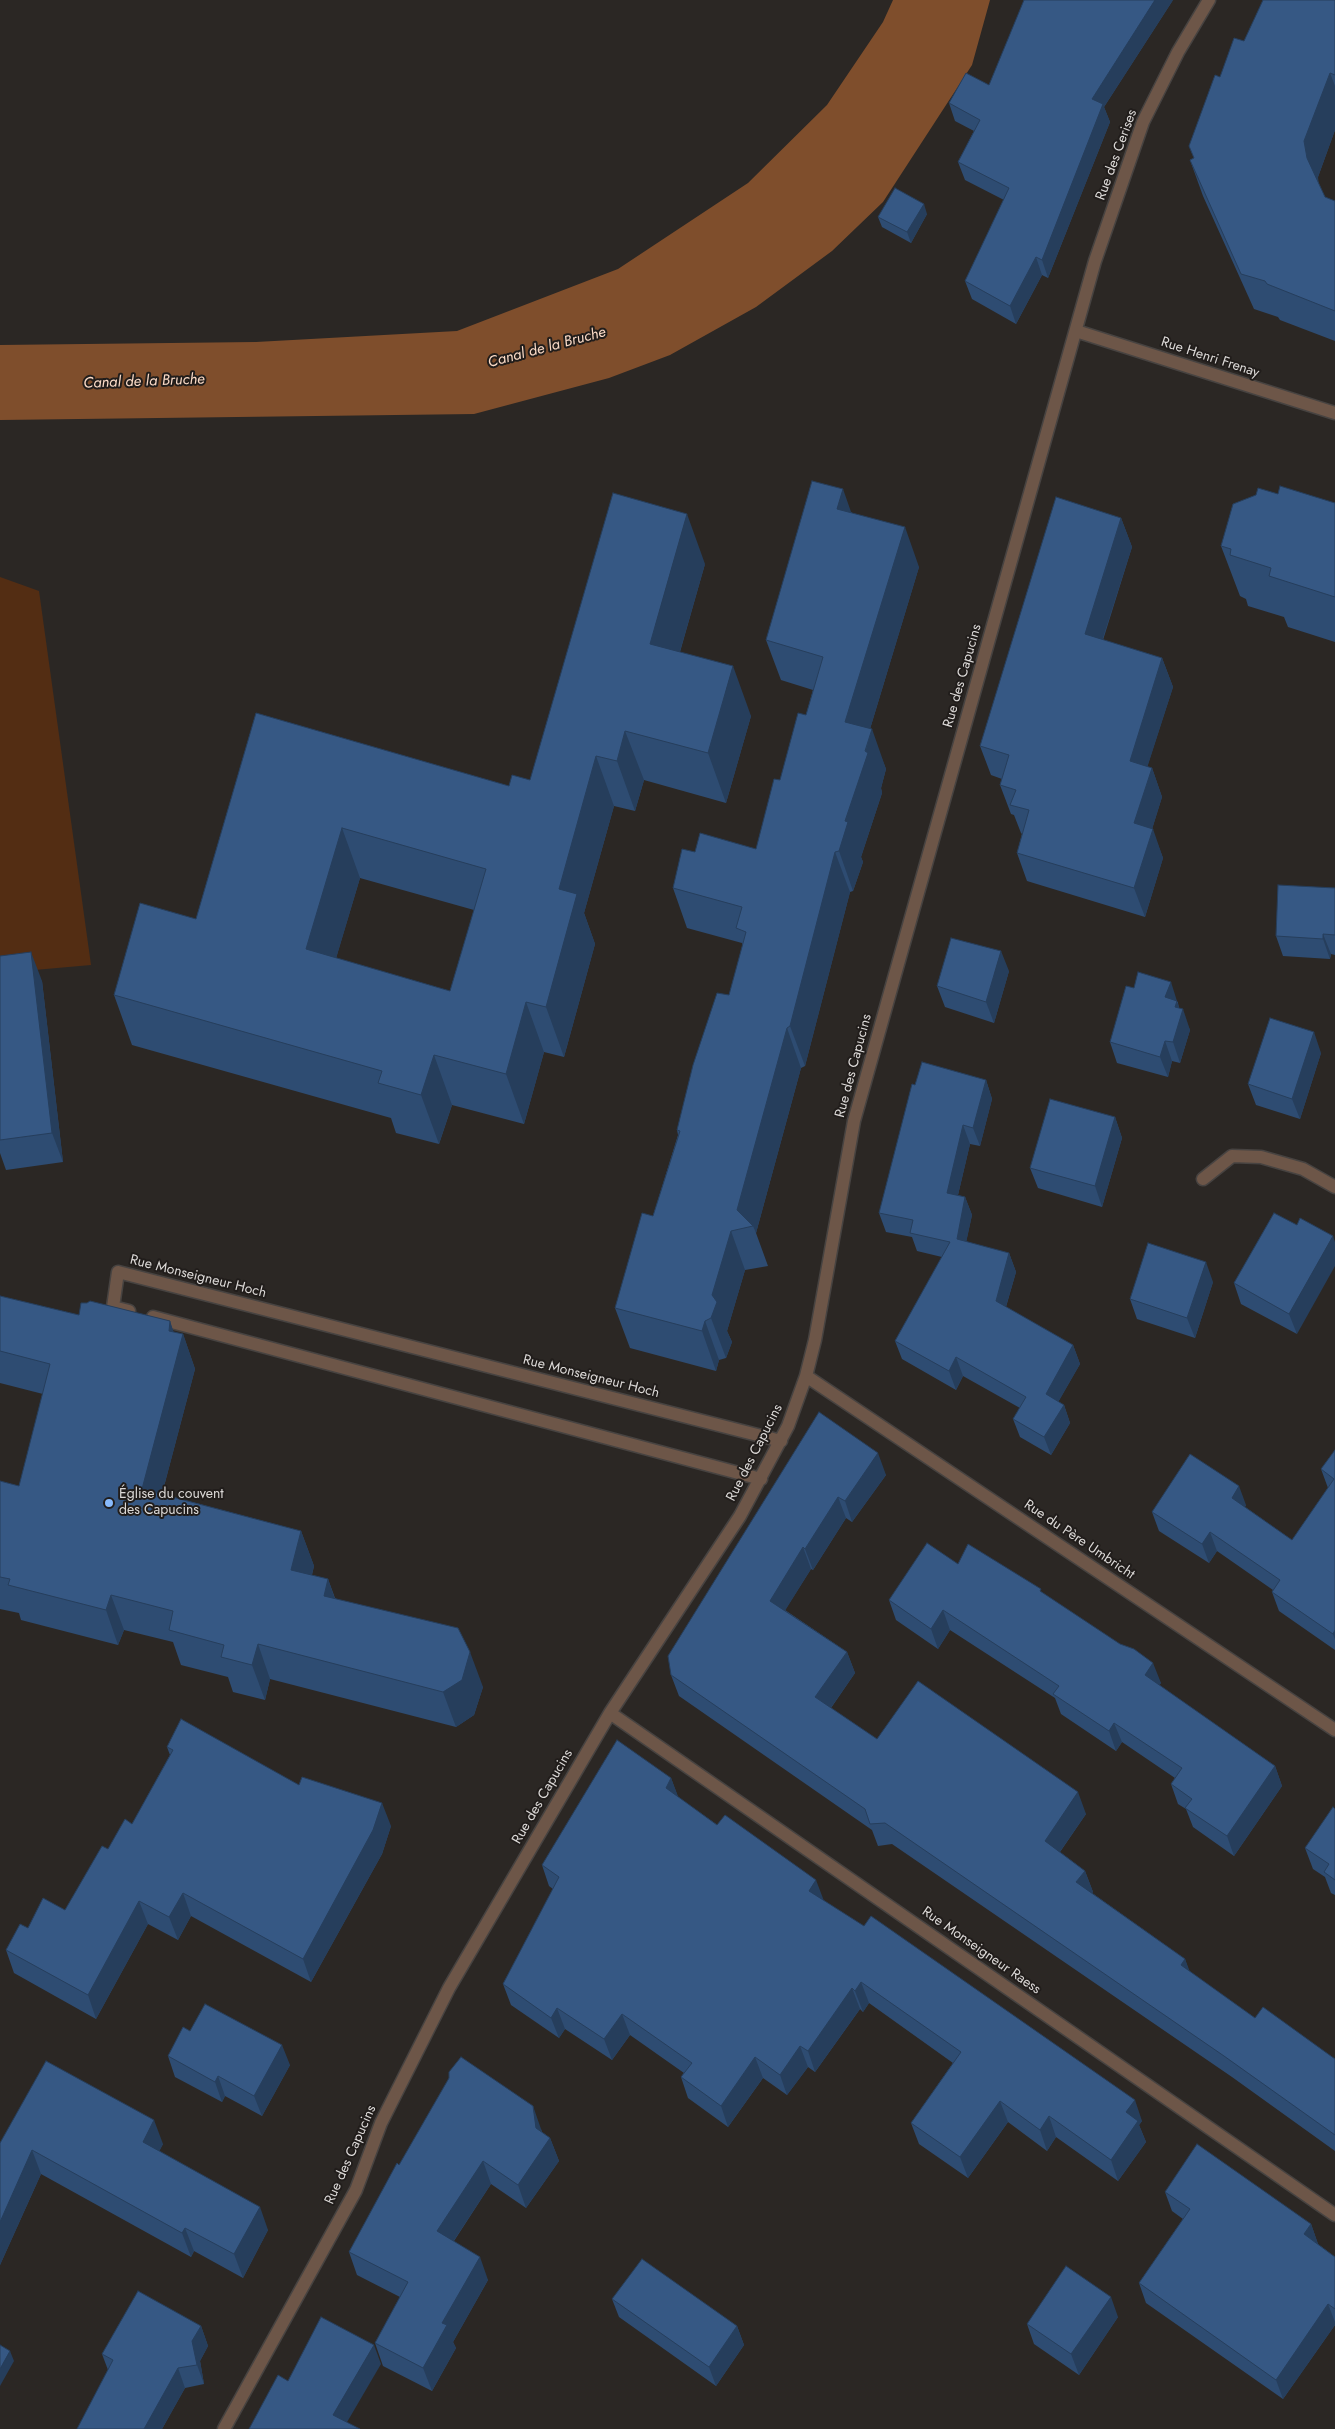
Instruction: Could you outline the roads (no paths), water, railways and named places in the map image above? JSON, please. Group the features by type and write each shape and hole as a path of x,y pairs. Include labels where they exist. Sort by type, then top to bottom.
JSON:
{"street":[{"name":"Rue des Cerises","path":"1076,330 1095,261 1143,122 1178,52 1209,0"},
{"name":"Rue Henri Frenay","path":"1076,330 1335,413"},
{"name":"Rue des Capucins","path":"224,2429 356,2190 385,2114 449,1988 610,1713 740,1516 780,1441 806,1376 815,1340 854,1121 1076,330"},
{"path":"1204,1179 1232,1156 1261,1157 1303,1169 1335,1187"},
{"name":"Rue Monseigneur Hoch","path":"761,1479 112,1307 118,1272 780,1441"},
{"name":"Rue du Père Umbricht","path":"806,1376 1335,1730"},
{"name":"Rue Monseigneur Raess","path":"610,1713 1335,2214"}],"water":[{"name":"Canal de la Bruche","path":"893,0 990,0 972,65 883,202 832,251 756,307 670,355 609,378 474,414 0,420 0,345 256,342 457,331 618,269 748,183 827,105 883,22"}],"place":[{"name":"Église du couvent des Capucins","path":"109,1503"}]}
